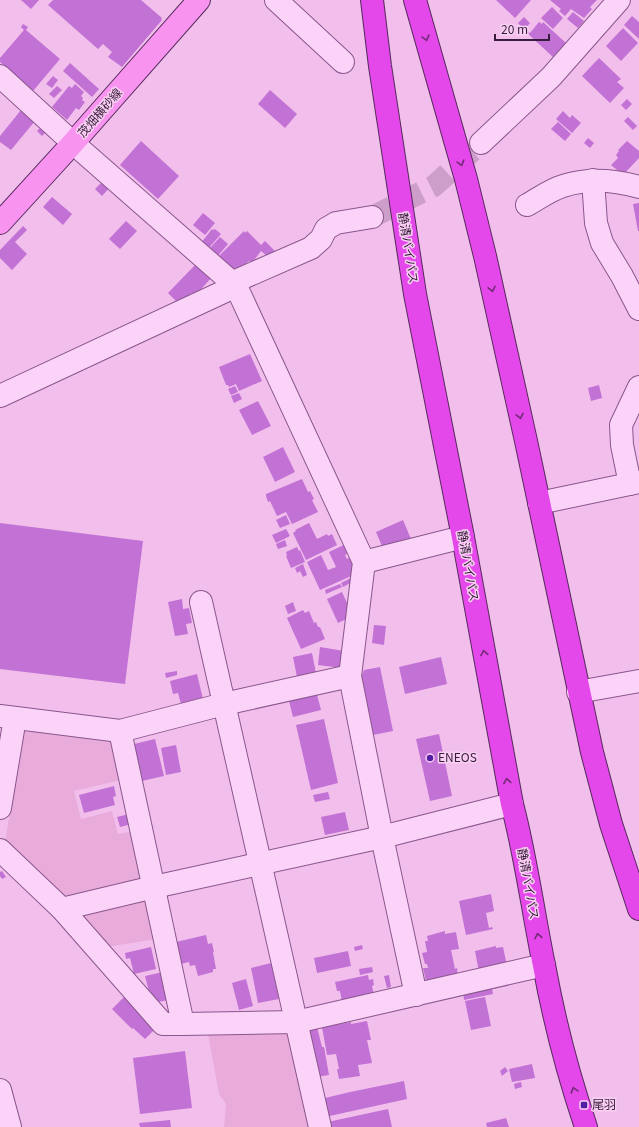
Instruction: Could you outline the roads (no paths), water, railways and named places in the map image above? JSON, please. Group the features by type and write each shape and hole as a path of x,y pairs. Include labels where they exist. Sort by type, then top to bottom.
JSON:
{"highway":[{"name":"静清バイパス","path":"372,0 380,66 415,294 463,537 512,804 518,828 544,965 561,1044 572,1086 586,1127"},
{"path":"415,0 464,171 485,256 592,752 611,824 637,901"}],"main road":[{"name":"茂畑横砂線","path":"0,223 74,143 199,0"}],"street":[{"path":"276,0 343,62"},
{"path":"481,143 551,77 619,0"},
{"path":"0,76 234,284 364,562 350,676 382,837 416,995"},
{"path":"593,180 596,223 602,243 622,276 639,309"},
{"path":"527,205 562,186 593,180 619,181 639,187"},
{"path":"0,396 311,248 321,239 326,230 336,223 372,217"},
{"path":"539,503 634,483 622,445 621,424 639,388"},
{"path":"364,562 463,537"},
{"path":"201,602 320,1127"},
{"path":"0,808 7,717 120,731 224,704 350,676"},
{"path":"578,692 639,680"},
{"path":"120,731 184,1024"},
{"path":"62,909 154,887 382,837 512,804"},
{"path":"0,850 62,909 163,1024 296,1022 544,965"},
{"path":"0,1090 10,1127"}],"tunnel":[{"path":"372,217 434,186 481,143"}],"place":[{"name":"ENEOS","path":"430,758"},
{"name":"尾羽","path":"584,1105"}]}
